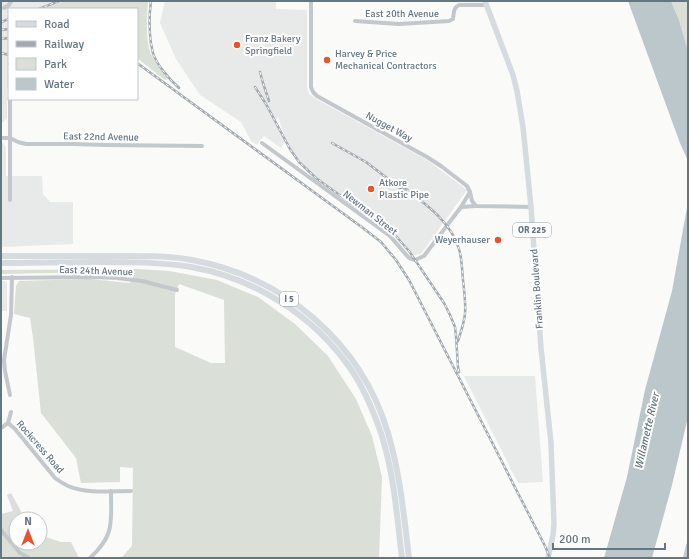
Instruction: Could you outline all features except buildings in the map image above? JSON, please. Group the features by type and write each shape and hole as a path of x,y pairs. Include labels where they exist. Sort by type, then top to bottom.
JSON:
{"highway":[{"name":"I 5","path":"3,256 141,256 191,260 218,266 250,277 268,286 301,307 344,348 364,378 381,413 388,432 397,472 409,558"},
{"name":"I 5","path":"1,263 135,262 191,267 215,272 249,284 285,305 300,316 329,342 340,355 356,378 373,409 389,465 402,558"}],"main road":[{"name":"Franklin Boulevard","path":"486,3 518,91 523,127 531,207 541,348 551,443 554,524 548,558"}],"street":[{"path":"4,8 9,5 11,1"},
{"name":"Nugget Way","path":"312,1 311,87 313,92 317,96 441,166 467,186 472,201 476,206"},
{"name":"East 20th Avenue","path":"355,21 399,24 449,21 453,20 455,8 460,5 486,3"},
{"path":"10,100 10,200"},
{"name":"East 22nd Avenue","path":"1,138 10,138 26,144 202,146"},
{"name":"Newman Street","path":"262,142 390,236 409,258 415,260 424,256 461,207"},
{"path":"461,207 470,192"},
{"path":"461,207 531,207"},
{"path":"10,396 3,359 11,315 12,277"},
{"name":"East 24th Avenue","path":"1,278 117,278 142,281 177,290"},
{"path":"1,428 8,423 11,412"},
{"name":"Rockcress Road","path":"8,423 15,429 55,478 62,483 82,490 131,491"},
{"path":"90,558 104,544 108,536 111,521 111,491"},
{"path":"1,530 20,553 29,558"},
{"path":"685,558 688,545"}],"shaded area":[{"path":"1,1 92,1 91,8 8,8 7,118 1,124"},
{"path":"165,1 276,1 276,9 307,10 307,86 309,94 427,160 467,190 421,254 413,255 403,241 317,177 306,167 297,157 286,140 278,117 275,121 286,143 284,143 281,148 264,136 257,145 251,141 241,122 200,95 176,59 160,23"},
{"path":"1,142 6,147 6,176 42,176 43,194 50,202 73,202 73,244 1,247"},
{"path":"1,281 5,281 7,284 7,311 1,311"},
{"path":"464,376 535,376 543,482 518,483"}],"green space":[{"path":"66,1 148,1 147,28 149,48 154,61 168,79 165,80 138,59 138,8 47,8"},
{"path":"671,1 688,1 688,51 679,20"},
{"path":"138,269 169,271 217,280 258,297 295,324 328,356 356,399 372,436 382,477 379,558 121,558 132,546 133,468 120,467 120,482 81,483 76,458 41,413 30,318 14,314 16,286 19,281 89,279 130,283 133,277 84,273 1,274 1,270","holes":["179,284 224,300 225,363 211,363 175,347 175,294"]},
{"path":"11,493 21,511 13,511 7,495"},
{"path":"8,512 8,551 48,551 48,538 61,542 71,542 79,558 1,558 1,514"}],"water":[{"path":"628,1 671,1 679,20 688,51 688,161 680,143"},
{"name":"Willamette River","path":"688,202 688,417 672,485 652,558 604,558 627,477 645,390 672,291"}],"railway":[{"path":"42,8 59,1"},
{"path":"151,1 150,28 153,53 164,72 179,88"},
{"path":"1,22 8,19"},
{"path":"1,30 8,29"},
{"path":"1,39 8,38"},
{"path":"1,53 8,55"},
{"path":"138,64 381,242 396,260 409,280 550,558"},
{"path":"260,72 269,101"},
{"path":"255,87 299,162 316,178 395,235 409,251 444,303 455,327 459,372"},
{"path":"332,143 366,162 404,191"},
{"path":"402,186 436,213 450,230 459,249 465,297 465,317 458,341"}],"place":[{"name":"Franz Bakery Springfield","path":"237,45"},
{"name":"Harvey & Price Mechanical Contractors","path":"327,60"},
{"name":"Atkore Plastic Pipe","path":"371,189"},
{"name":"Weyerhauser","path":"498,240"}]}
